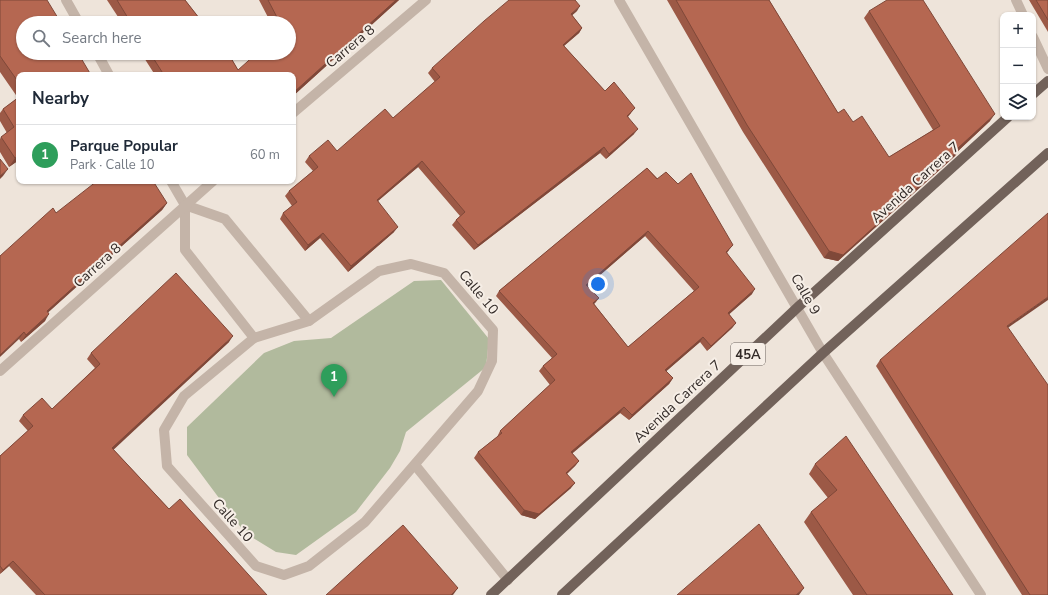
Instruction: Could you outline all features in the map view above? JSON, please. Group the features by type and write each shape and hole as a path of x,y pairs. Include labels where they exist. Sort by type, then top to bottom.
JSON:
{"main road":[{"path":"1036,91 1048,81"},
{"name":"Avenida Carrera 7","path":"491,595 798,307 1005,120"},
{"path":"562,595 823,353 1048,153"}],"street":[{"path":"66,0 75,16"},
{"name":"Carrera 8","path":"296,110 426,0"},
{"name":"Calle 9","path":"619,0 798,307 823,353 982,595"},
{"path":"1016,0 1022,12"},
{"path":"1036,43 1048,69"},
{"path":"101,60 107,72"},
{"path":"173,184 185,205 184,250 254,338"},
{"name":"Carrera 8","path":"0,371 210,184"},
{"path":"185,205 225,219 309,321"},
{"name":"Calle 10","path":"411,264 444,273 492,330 492,360 478,391 365,522 309,566 284,575 256,566 167,466 164,430 184,396 254,338 309,321 379,271 411,264"},
{"path":"415,465 508,580"}],"green space":[{"path":"441,280 489,339 486,367 406,432 400,451 390,468 356,512 296,555 276,552 245,533 187,455 187,427 264,353 294,341 331,338 414,281"}],"building":[{"path":"0,0 47,0 57,16 16,16 16,60 82,60 89,72 16,72 16,79 0,56"},
{"path":"117,0 185,0 198,16 127,16"},
{"path":"268,0 396,0 296,90 296,72 162,72 154,60 232,60 238,70 249,60 296,60 296,16 276,16"},
{"path":"509,0 575,0 580,6 571,14 582,28 563,45 605,91 614,82 635,108 627,116 638,129 609,154 604,147 478,245 456,220 465,212 422,161 377,200 398,227 351,266 323,233 308,245 283,213 297,202 289,191 318,167 309,156 328,140 337,151 385,109 393,118 440,77 432,68"},
{"path":"676,0 769,0 838,113 844,109 853,122 862,116 889,157 940,126 869,11 887,0 923,0 995,114 958,148 959,150 843,255 829,251 747,125"},
{"path":"1036,0 1048,0 1048,20"},
{"path":"16,99 15,158 1,137 14,127 3,109"},
{"path":"0,159 8,169 0,176"},
{"path":"647,168 657,179 666,172 678,184 691,173 733,245 726,252 755,289 728,313 736,323 711,346 703,337 665,370 673,378 632,415 624,407 571,452 579,461 566,473 575,483 539,514 524,510 478,452 502,433 500,431 555,380 543,366 557,354 499,291","holes":["648,231 699,287 628,347 593,303 599,298 586,285"]},
{"path":"93,184 155,184 167,203 47,311 49,314 26,335 24,332 0,355 0,256 53,208 56,213"},
{"path":"1048,213 1048,297 1007,326 1048,385 1048,595 1030,595 880,360"},
{"path":"176,273 233,336 112,448 169,509 180,499 267,595 45,595 13,561 3,570 0,566 0,456 33,426 23,415 42,398 52,409 100,364 91,353"},
{"path":"846,436 953,595 867,595 811,512 837,490 815,464"},
{"path":"759,524 804,588 796,595 677,595"},
{"path":"403,525 458,588 451,595 326,595"}],"place":[{"name":"Parque Popular","path":"334,397"}]}
